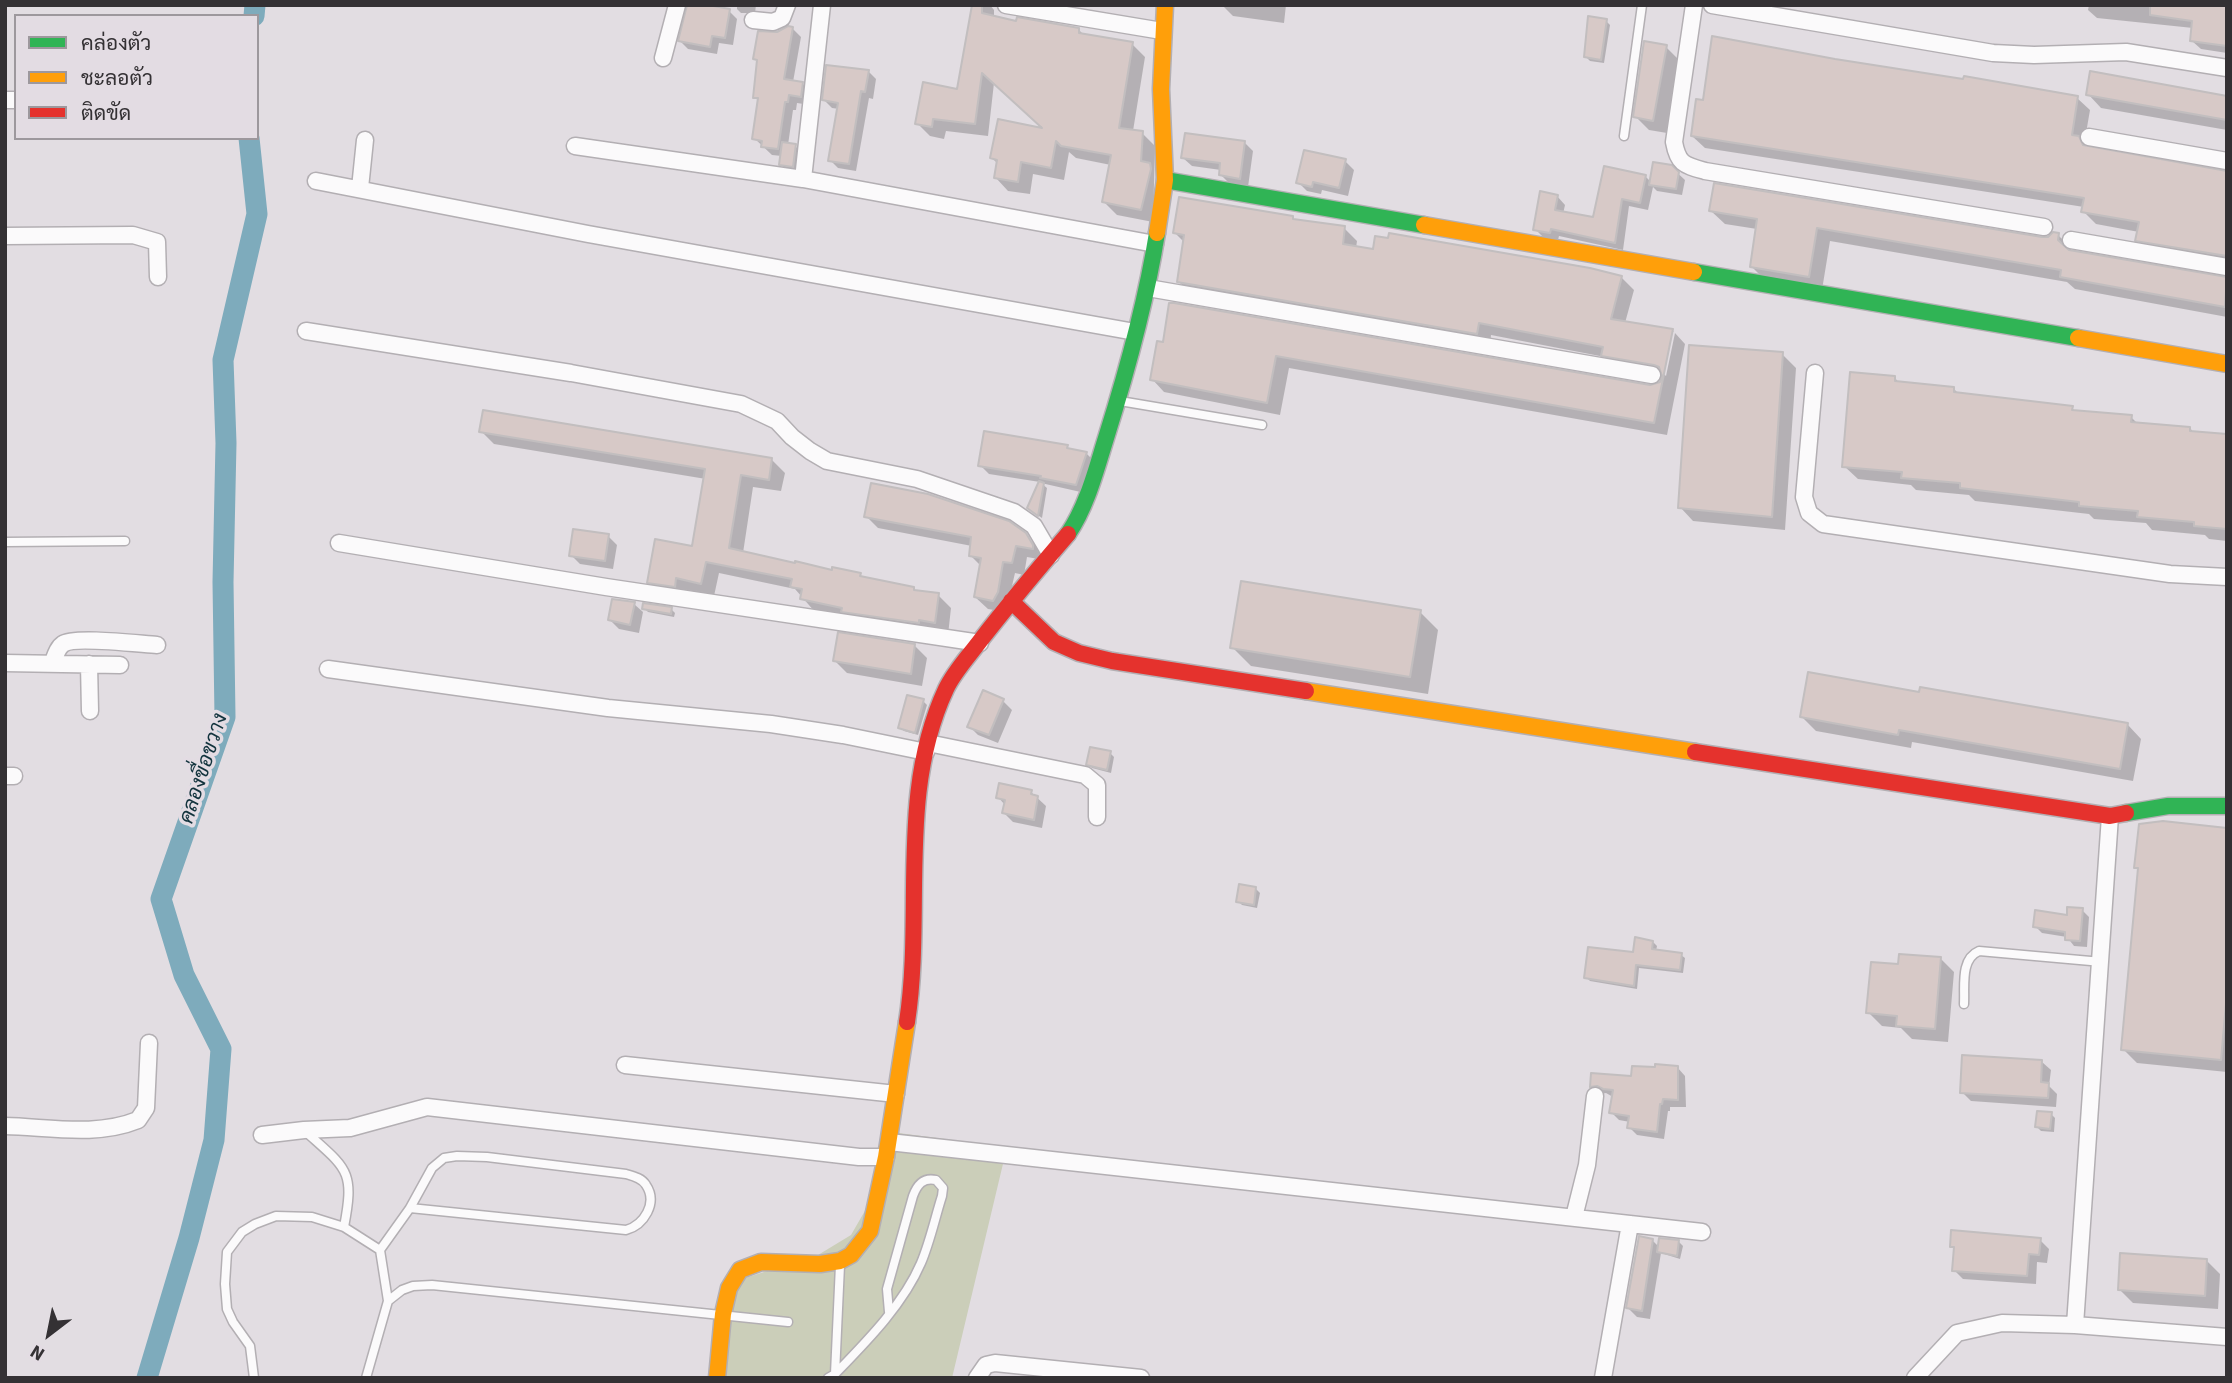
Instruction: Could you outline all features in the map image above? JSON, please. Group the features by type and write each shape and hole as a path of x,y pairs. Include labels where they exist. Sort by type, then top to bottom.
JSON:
{"street":[{"path":"663,58 677,5"},
{"path":"753,20 773,22 782,18 787,5"},
{"path":"803,179 822,5"},
{"path":"1006,5 1162,31"},
{"path":"717,1378 723,1314 733,1279 740,1270 761,1262 820,1264 840,1261 852,1255 870,1231 888,1149 913,985 916,817 919,782 927,747 946,689 958,670 1070,531 1084,504 1118,401 1148,288 1165,180 1161,89 1165,5"},
{"path":"1694,5 1674,142 1677,158 1687,166 2044,227"},
{"path":"1712,5 1993,53 2035,55 2126,52 2227,68"},
{"path":"2089,137 2227,161"},
{"path":"360,188 365,140"},
{"path":"575,146 803,179 1155,244"},
{"path":"1165,180 2227,364"},
{"path":"316,181 588,234 1135,332"},
{"path":"5,236 133,235 148,238 157,242 158,277"},
{"path":"2071,240 2227,267"},
{"path":"1148,288 1652,375"},
{"path":"306,331 571,373 741,404 778,421 801,444 827,461 918,478 1014,512 1034,526 1051,555"},
{"path":"1815,373 1804,497 1809,513 1823,524 2170,573 2227,577"},
{"path":"339,543 606,587 980,643"},
{"path":"1011,601 1054,642 1079,653 1112,661 2110,816 2162,805 2227,806"},
{"path":"52,664 59,647 65,642 79,640 158,645"},
{"path":"5,663 120,665"},
{"path":"89,664 90,711"},
{"path":"328,669 608,708 771,724 927,747 1085,775 1097,785 1097,817"},
{"path":"2075,1325 2110,816"},
{"path":"5,1126 86,1130 106,1129 138,1121 146,1108 149,1043"},
{"path":"625,1065 896,1094"},
{"path":"1574,1217 1591,1140 1595,1096"},
{"path":"262,1135 304,1129 350,1128 427,1107 859,1157 888,1149 1702,1232"},
{"path":"1603,1378 1630,1224"},
{"path":"1914,1378 1957,1333 2002,1323 2075,1325 2227,1337"},
{"path":"977,1378 986,1365 995,1363 1141,1378"}],"lane":[{"path":"1623,136 1642,5"},
{"path":"1118,401 1262,425"},
{"path":"5,542 125,541"},
{"path":"1964,1004 1967,962 1970,954 1979,951 2102,962"},
{"path":"304,1129 335,1159 348,1178 351,1195 344,1227"},
{"path":"366,1378 388,1301 380,1250 410,1208 432,1168 444,1158 487,1157 626,1174 639,1178 647,1185 650,1200 645,1219 636,1227 626,1230 410,1208"},
{"path":"832,1376 872,1337 908,1287 921,1263 943,1188 930,1178 920,1183 913,1196 887,1289 889,1312"},
{"path":"254,1378 250,1346 233,1322 227,1308 225,1263 227,1252 234,1241 255,1224 276,1216 312,1217 344,1227 380,1250"},
{"path":"832,1376 840,1261"},
{"path":"388,1301 402,1290 432,1285 788,1322"}],"green space":[{"path":"883,1131 1007,1147 952,1378 715,1378 723,1285 818,1255 851,1235 870,1202"}],"building":[{"path":"687,5 730,9 725,38 712,36 710,47 678,41"},
{"path":"972,5 982,5 982,13 1016,21 1017,17 1079,28 1079,33 1133,42 1119,128 1143,131 1141,161 1150,163 1151,169 1141,210 1102,202 1111,155 1061,146 1056,141 1051,168 1021,162 1018,182 994,178 997,160 990,158 998,119 1042,128 982,73 975,124 933,119 932,127 915,124 923,82 957,89"},
{"path":"2150,5 2227,5 2227,46 2190,41 2192,21 2150,15"},
{"path":"1588,16 1607,19 1601,60 1584,57"},
{"path":"788,26 793,27 784,79 803,82 801,97 789,95 788,102 785,102 778,149 761,147 762,141 752,139 758,98 753,98 757,60 753,59 758,31 777,32"},
{"path":"1712,36 1835,59 1963,79 1964,76 2078,96 2072,135 2079,136 2083,145 2227,171 2227,256 2135,241 2139,222 2081,212 2084,198 1691,136 1696,99 1703,100"},
{"path":"1644,41 1667,45 1653,121 1633,117"},
{"path":"826,65 869,70 865,92 861,91 849,164 828,161 838,103 822,100"},
{"path":"2090,71 2227,96 2227,120 2086,95"},
{"path":"1185,133 1245,141 1240,179 1219,175 1220,163 1181,158"},
{"path":"782,142 796,144 793,167 779,165"},
{"path":"1304,150 1346,159 1339,188 1313,182 1312,187 1296,183"},
{"path":"1653,162 1672,165 1679,172 1676,189 1649,185"},
{"path":"1604,166 1646,175 1640,203 1622,199 1615,243 1551,229 1550,233 1533,230 1540,191 1558,195 1555,210 1593,217"},
{"path":"1714,183 2042,237 2048,237 2053,232 2059,233 2058,240 2069,250 2227,277 2225,307 2060,277 2061,270 1817,228 1809,277 1750,267 1757,219 1709,211"},
{"path":"1179,197 1345,226 1343,244 1373,249 1375,236 1388,238 1389,233 1622,276 1611,319 1673,329 1654,423 1276,356 1267,403 1150,380 1157,341 1163,342 1169,303 1650,385 1660,382 1662,376 1659,367 1654,365 1601,356 1603,347 1479,323 1477,334 1177,282 1184,235 1173,233"},
{"path":"1689,345 1783,352 1772,517 1678,508"},
{"path":"1850,372 1895,376 1895,381 1954,387 1954,392 2073,406 2072,410 2132,415 2131,422 2190,427 2190,431 2227,434 2227,529 2194,526 2194,522 2137,517 2138,511 2079,506 2079,502 1960,488 1960,483 1901,478 1902,472 1842,467"},
{"path":"483,410 772,458 769,480 741,475 729,548 795,563 861,573 860,576 914,587 914,590 939,593 935,623 841,612 842,608 800,599 802,589 790,587 792,579 706,562 701,584 676,578 675,587 647,583 655,539 692,546 705,469 479,432"},
{"path":"984,431 1068,445 1067,448 1087,452 1076,485 1040,478 1041,476 978,466"},
{"path":"1039,481 1044,483 1038,516 1027,508"},
{"path":"871,483 928,494 1009,521 1026,533 1033,549 1016,546 1012,563 1003,562 998,592 993,601 974,597 981,558 969,556 971,537 864,517"},
{"path":"573,529 609,534 605,561 569,556"},
{"path":"1241,581 1421,610 1410,677 1230,648"},
{"path":"612,599 635,602 630,625 608,620"},
{"path":"643,603 672,607 671,614 642,609"},
{"path":"838,632 915,644 911,674 833,661"},
{"path":"1808,672 1919,692 1920,687 2128,723 2120,769 1899,730 1898,735 1800,717"},
{"path":"983,690 1004,699 989,735 967,727"},
{"path":"907,695 924,699 915,733 898,728"},
{"path":"1090,747 1111,751 1107,770 1086,765"},
{"path":"999,783 1032,790 1031,794 1038,796 1034,820 1002,813 1005,800 996,798"},
{"path":"2163,821 2227,828 2227,992 2221,1060 2121,1050 2138,868 2134,868 2139,824"},
{"path":"1239,884 1256,887 1254,905 1236,902"},
{"path":"2067,907 2083,908 2080,941 2065,940 2065,932 2033,927 2035,910 2067,915"},
{"path":"1635,937 1653,941 1652,949 1682,953 1680,970 1636,965 1634,986 1584,978 1588,947 1633,952"},
{"path":"1899,954 1941,957 1935,1029 1896,1026 1897,1016 1866,1013 1871,962 1898,964"},
{"path":"1962,1055 2042,1060 2041,1082 2049,1083 2048,1098 1960,1093"},
{"path":"1655,1064 1678,1066 1678,1100 1663,1099 1657,1132 1627,1128 1629,1116 1609,1113 1613,1090 1590,1087 1591,1073 1631,1076 1632,1066 1655,1067"},
{"path":"2037,1111 2052,1112 2050,1129 2035,1127"},
{"path":"1951,1230 2041,1238 2039,1255 2029,1254 2027,1276 1952,1271 1954,1247 1950,1247"},
{"path":"1639,1236 1653,1239 1642,1311 1626,1308"},
{"path":"1659,1238 1679,1240 1677,1256 1657,1252"},
{"path":"2120,1253 2207,1259 2205,1296 2118,1290"}],"waterway":[{"name":"คลองขื่อขวาง","path":"254,14 255,5"},
{"name":"คลองขื่อขวาง","path":"147,1378 189,1238 214,1140 221,1049 184,975 161,899 225,717 223,582 226,443 223,360 257,214 249,140"}],"traffic: fast":[{"path":"1165,180 1424,225"},
{"path":"1068,534 1081,512 1090,488 1121,388 1142,311 1157,233"},
{"path":"1694,272 2078,338"},
{"path":"2126,813 2168,806 2227,806"}],"traffic: slow":[{"path":"1157,233 1165,180 1161,89 1165,5"},
{"path":"1424,225 1694,272"},
{"path":"2078,338 2227,364"},
{"path":"1306,691 1695,752"},
{"path":"717,1378 723,1314 729,1288 740,1270 761,1262 820,1264 840,1261 851,1255 870,1231 886,1157 907,1022"}],"traffic: jam":[{"path":"907,1022 912,980 917,812 931,729 946,689 957,671 1068,534"},
{"path":"1011,601 1054,642 1079,653 1112,661 1306,691"},
{"path":"1695,752 2110,816 2126,813"}]}
